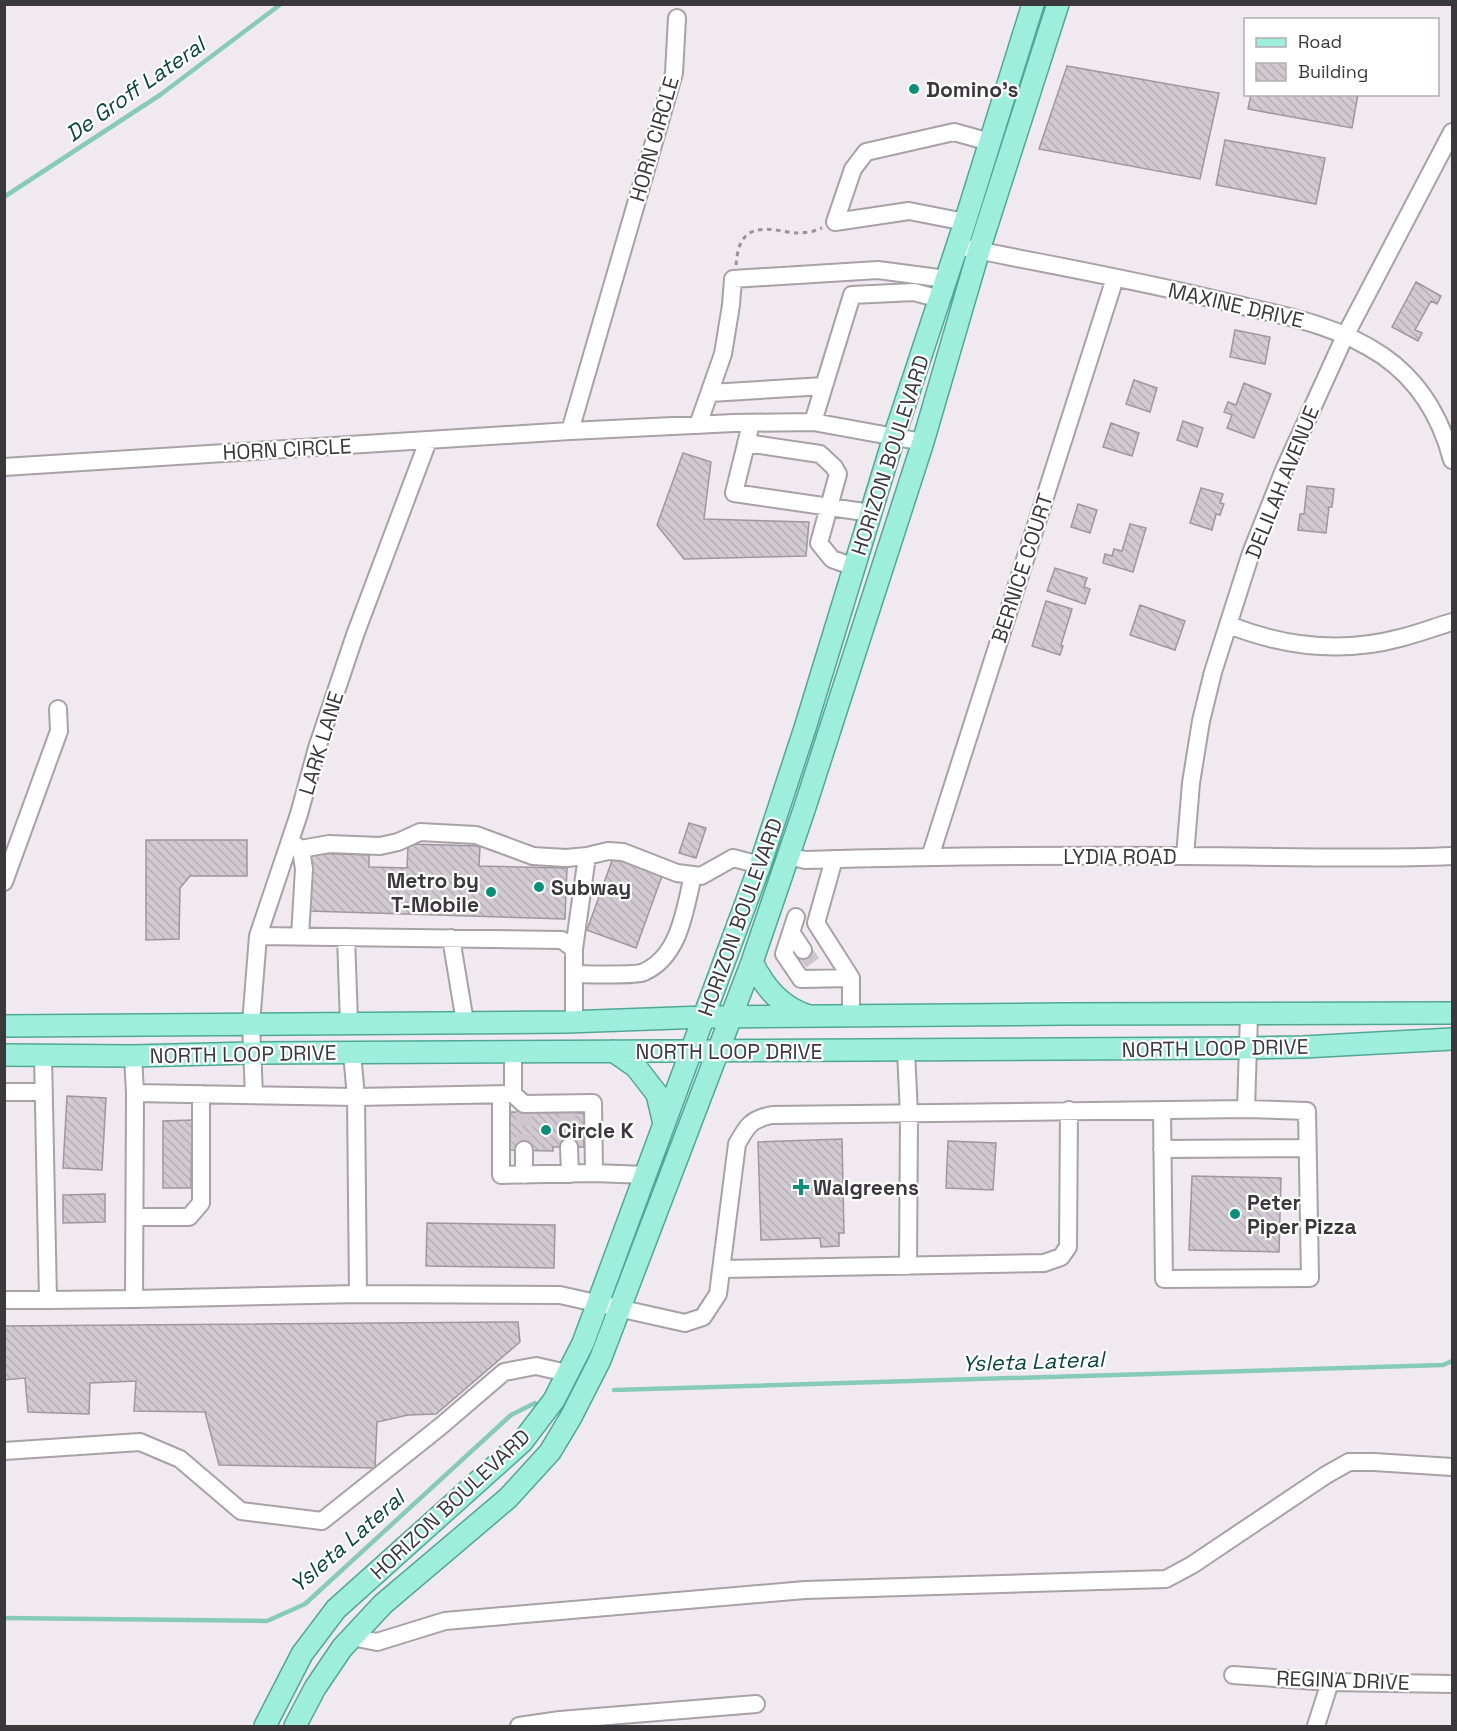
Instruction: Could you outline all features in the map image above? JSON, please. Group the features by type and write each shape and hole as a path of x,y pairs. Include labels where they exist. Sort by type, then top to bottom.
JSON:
{"main road":[{"name":"HORIZON BOULEVARD","path":"265,1726 302,1654 336,1609 522,1442 554,1400 582,1343 760,865 1033,4"},
{"name":"HORIZON BOULEVARD","path":"295,1726 315,1688 352,1637 383,1604 508,1498 550,1452 600,1360 752,963 789,856 923,442 979,250 1058,4"},
{"path":"871,513 879,525 880,575"},
{"path":"752,963 770,992 785,1005 812,1017"},
{"name":"NORTH LOOP DRIVE","path":"4,1026 574,1022 704,1017 1452,1013"},
{"name":"NORTH LOOP DRIVE","path":"4,1055 1246,1048 1452,1039"},
{"path":"613,1051 636,1067 657,1094 664,1124"}],"street":[{"name":"HORN CIRCLE","path":"570,431 674,74 677,18"},
{"path":"965,222 909,211 835,222 853,169 866,152 954,132 990,142"},
{"name":"DELILAH AVENUE","path":"1185,856 1191,783 1201,721 1213,672 1251,553 1280,481 1345,336 1452,132"},
{"name":"MAXINE DRIVE","path":"957,246 1180,291 1316,323 1384,357 1414,385 1436,415 1446,435 1452,460"},
{"path":"698,425 723,354 733,279 878,270 943,289"},
{"name":"BERNICE COURT","path":"930,857 1115,278"},
{"path":"813,422 852,295 943,289"},
{"path":"710,393 824,386"},
{"name":"HORN CIRCLE","path":"4,467 570,431 751,423 813,422 923,442"},
{"path":"751,423 734,493 871,513"},
{"name":"LARK LANE","path":"254,1095 251,1024 258,936 295,845 317,748 351,646 428,441"},
{"path":"746,443 820,454 834,466 838,474 819,543 832,560 854,567"},
{"path":"1229,625 1288,644 1345,647 1371,645 1401,638 1452,622"},
{"path":"4,882 58,731 58,709"},
{"path":"300,936 304,869 295,845 380,846 398,843 420,832 476,835 533,856 566,858 608,851 623,852 677,873 701,876 733,858 760,865"},
{"path":"574,1022 574,949 587,856"},
{"name":"LYDIA ROAD","path":"789,856 805,860 930,857 1185,856 1325,859 1452,856"},
{"path":"834,859 816,923 851,978 851,1017"},
{"path":"574,975 643,973 665,957 681,927 693,875"},
{"path":"770,909 794,924 816,923"},
{"path":"794,924 803,950"},
{"path":"794,924 784,954 801,979 851,978"},
{"path":"258,936 551,939 562,940 574,949"},
{"path":"346,937 349,1022"},
{"path":"451,938 465,1022"},
{"path":"814,964 824,978"},
{"path":"1246,1109 1246,1048 1249,1015"},
{"path":"906,1051 909,1114 908,1266"},
{"path":"513,1052 515,1101 501,1175 594,1173 645,1175"},
{"path":"352,1053 356,1097 358,1294"},
{"path":"43,1054 48,1300"},
{"path":"133,1056 135,1093 134,1299"},
{"path":"4,1092 44,1092"},
{"path":"135,1093 515,1101 567,1108 593,1103 594,1173"},
{"path":"135,1217 189,1217 201,1203 201,1094"},
{"path":"4,1300 358,1294 560,1295 685,1323 703,1317 718,1294 736,1144 748,1124 772,1115 1069,1110 1246,1109 1307,1111 1310,1278 1164,1279 1162,1110"},
{"path":"721,1269 1044,1263 1061,1257 1068,1247 1069,1110"},
{"path":"569,1147 570,1174"},
{"path":"1162,1149 1307,1148"},
{"path":"524,1150 524,1175"},
{"path":"4,1451 140,1442 180,1459 241,1511 322,1521 441,1426 504,1372 536,1366 567,1373"},
{"path":"352,1637 377,1642 445,1621 805,1590 1166,1580 1349,1462 1452,1467"},
{"name":"REGINA DRIVE","path":"1233,1675 1330,1682 1452,1684"},
{"path":"1316,1726 1330,1682"},
{"path":"519,1726 756,1704"}],"path":[{"path":"733,279 739,248 745,237 764,228 783,232 808,232 835,222"}],"building":[{"path":"1067,66 1219,93 1200,179 1039,149"},
{"path":"1251,96 1358,96 1352,128 1248,109"},
{"path":"1225,140 1325,158 1316,204 1216,185"},
{"path":"1416,282 1441,296 1437,304 1431,301 1415,330 1422,333 1418,341 1392,327"},
{"path":"1235,330 1270,337 1265,364 1230,357"},
{"path":"1134,380 1157,388 1150,412 1126,404"},
{"path":"1244,383 1271,394 1254,438 1227,428 1232,415 1224,412 1228,402 1236,405"},
{"path":"1183,421 1203,428 1197,447 1177,440"},
{"path":"1111,423 1139,433 1132,456 1103,447"},
{"path":"683,453 711,462 704,519 809,522 806,556 684,559 657,525"},
{"path":"1307,486 1334,489 1326,533 1298,530 1300,514 1304,514"},
{"path":"1201,488 1223,494 1220,503 1224,504 1220,515 1216,514 1212,530 1190,523"},
{"path":"1078,504 1097,510 1090,533 1071,527"},
{"path":"1130,524 1146,528 1133,572 1103,563 1105,554 1112,556 1114,549 1122,551"},
{"path":"1055,568 1087,578 1084,587 1090,589 1085,604 1047,591"},
{"path":"1046,601 1072,609 1060,655 1032,646"},
{"path":"1140,605 1185,621 1175,650 1130,635"},
{"path":"689,823 706,828 696,858 679,853"},
{"path":"146,840 247,840 247,876 190,876 180,888 179,939 146,940"},
{"path":"408,844 480,846 479,866 567,868 565,919 309,911 311,853 369,855 369,867 407,868"},
{"path":"613,858 662,876 636,948 587,930"},
{"path":"67,1096 106,1098 102,1170 63,1168"},
{"name":"Circle K","path":"508,1112 585,1113 584,1147 553,1147 553,1151 508,1150"},
{"path":"192,1120 191,1188 163,1188 163,1121"},
{"name":"Walgreens","path":"842,1139 844,1233 839,1233 839,1246 821,1247 820,1238 761,1240 758,1142"},
{"path":"948,1141 996,1143 993,1190 946,1188"},
{"name":"Peter Piper Pizza","path":"1192,1176 1281,1178 1279,1252 1189,1250"},
{"path":"105,1194 105,1222 63,1223 63,1195"},
{"path":"427,1223 555,1225 554,1268 426,1266"},
{"path":"518,1322 520,1342 436,1414 408,1415 377,1422 375,1468 219,1465 205,1412 134,1411 136,1381 90,1383 89,1414 28,1412 25,1378 4,1380 4,1326"}],"waterway":[{"name":"De Groff Lateral","path":"4,197 160,95 281,4"},
{"name":"Ysleta Lateral","path":"614,1390 1443,1365 1452,1361"},
{"name":"Ysleta Lateral","path":"4,1618 267,1621 305,1604 511,1415 535,1403"}],"tunnel":[{"path":"803,950 814,964"},
{"path":"524,1112 524,1150"},
{"path":"567,1113 569,1147"}],"place":[{"name":"Domino's","path":"914,89"},
{"name":"Subway","path":"539,887"},
{"name":"Metro by T-Mobile","path":"491,892"},
{"name":"Circle K","path":"546,1130"},
{"name":"Walgreens","path":"801,1187"},
{"name":"Peter Piper Pizza","path":"1235,1214"}]}
